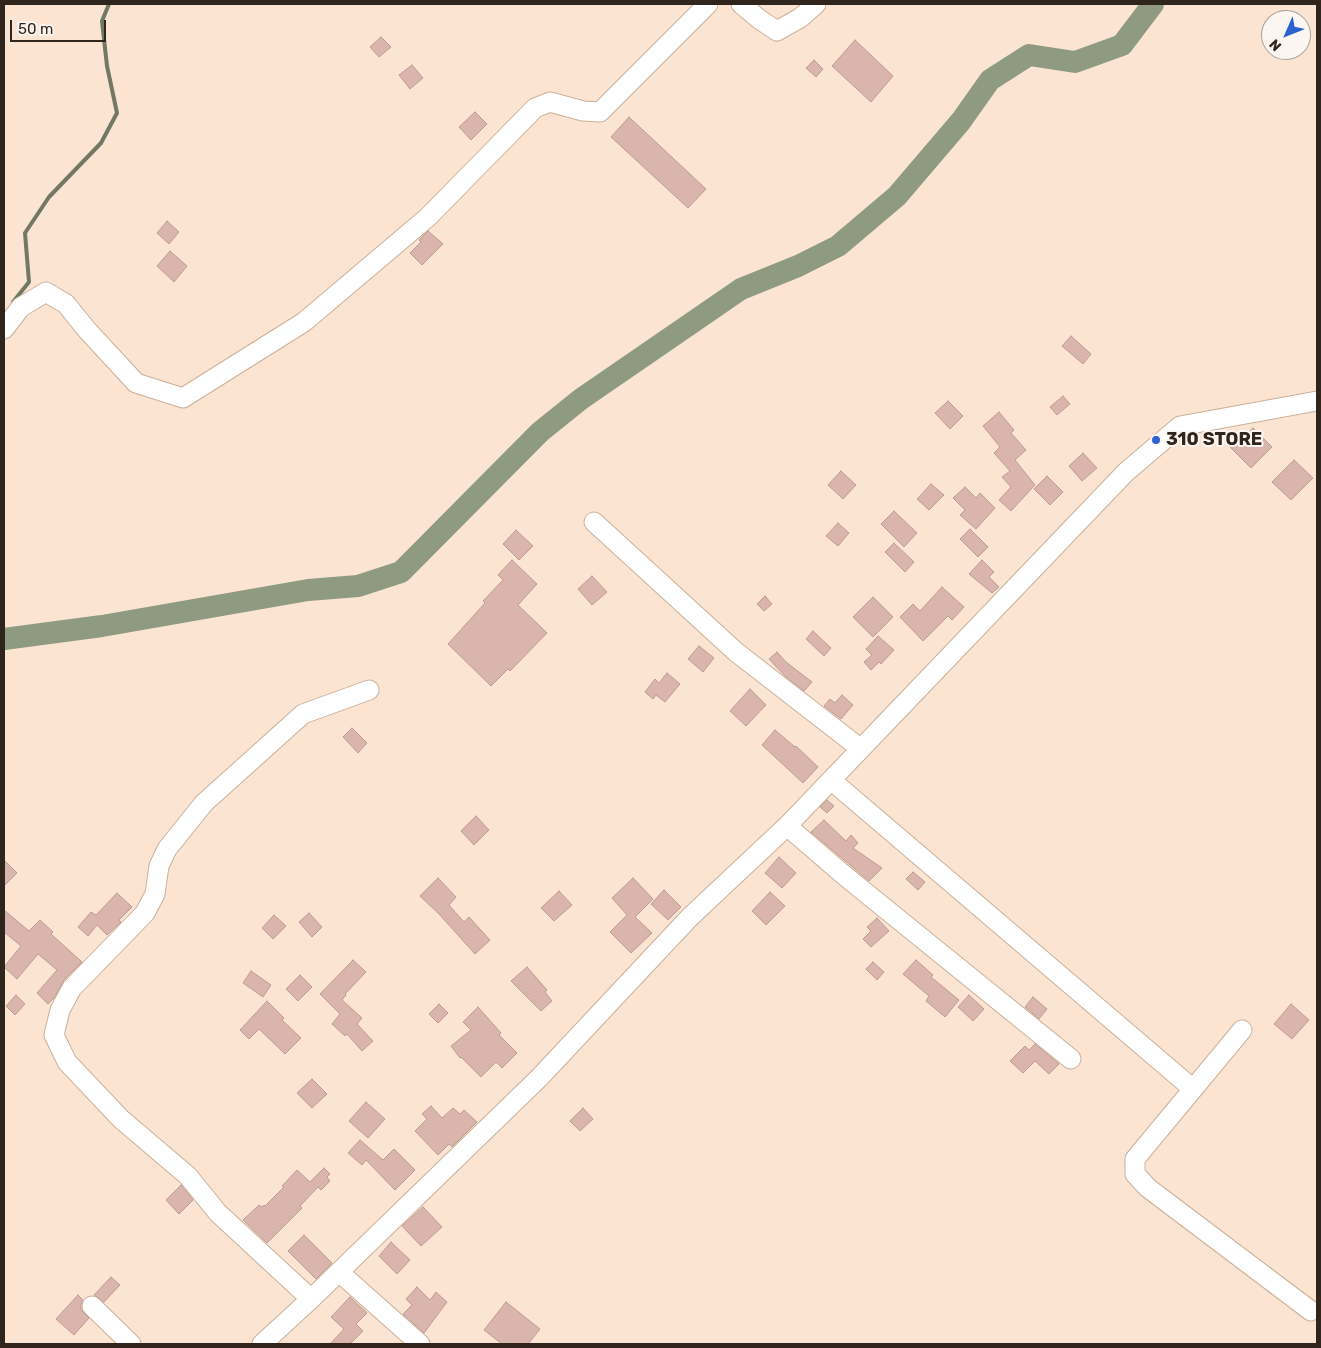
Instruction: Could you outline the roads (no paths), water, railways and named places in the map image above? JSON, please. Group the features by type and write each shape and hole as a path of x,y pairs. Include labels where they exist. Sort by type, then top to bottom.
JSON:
{"street":[{"path":"4,329 21,307 46,292 66,304 87,330 136,383 183,398 304,322 428,217 535,108 550,102 583,111 600,112 708,4"},
{"path":"741,4 777,31 800,18 816,4"},
{"path":"262,1344 539,1078 690,916 787,826 1126,472 1180,426 1317,401"},
{"path":"594,522 736,652 861,749"},
{"path":"311,1299 218,1213 188,1176 121,1119 67,1062 54,1035 60,1010 72,988 145,912 155,894 159,866 167,849 204,804 303,714 369,690"},
{"path":"832,780 1193,1089"},
{"path":"787,826 845,876 1072,1059"},
{"path":"1242,1030 1135,1159 1135,1174 1148,1188 1311,1311"},
{"path":"339,1272 420,1344"},
{"path":"92,1306 131,1344"}],"waterway":[{"path":"13,302 29,282 25,233 49,197 101,143 117,113 107,66 102,21 109,4"},
{"path":"4,639 102,626 308,590 358,586 401,572 540,432 581,399 741,289 798,266 838,246 897,196 961,121 990,80 1029,55 1075,62 1122,45 1153,4"}],"place":[{"name":"310 STORE","path":"1156,440"}]}
